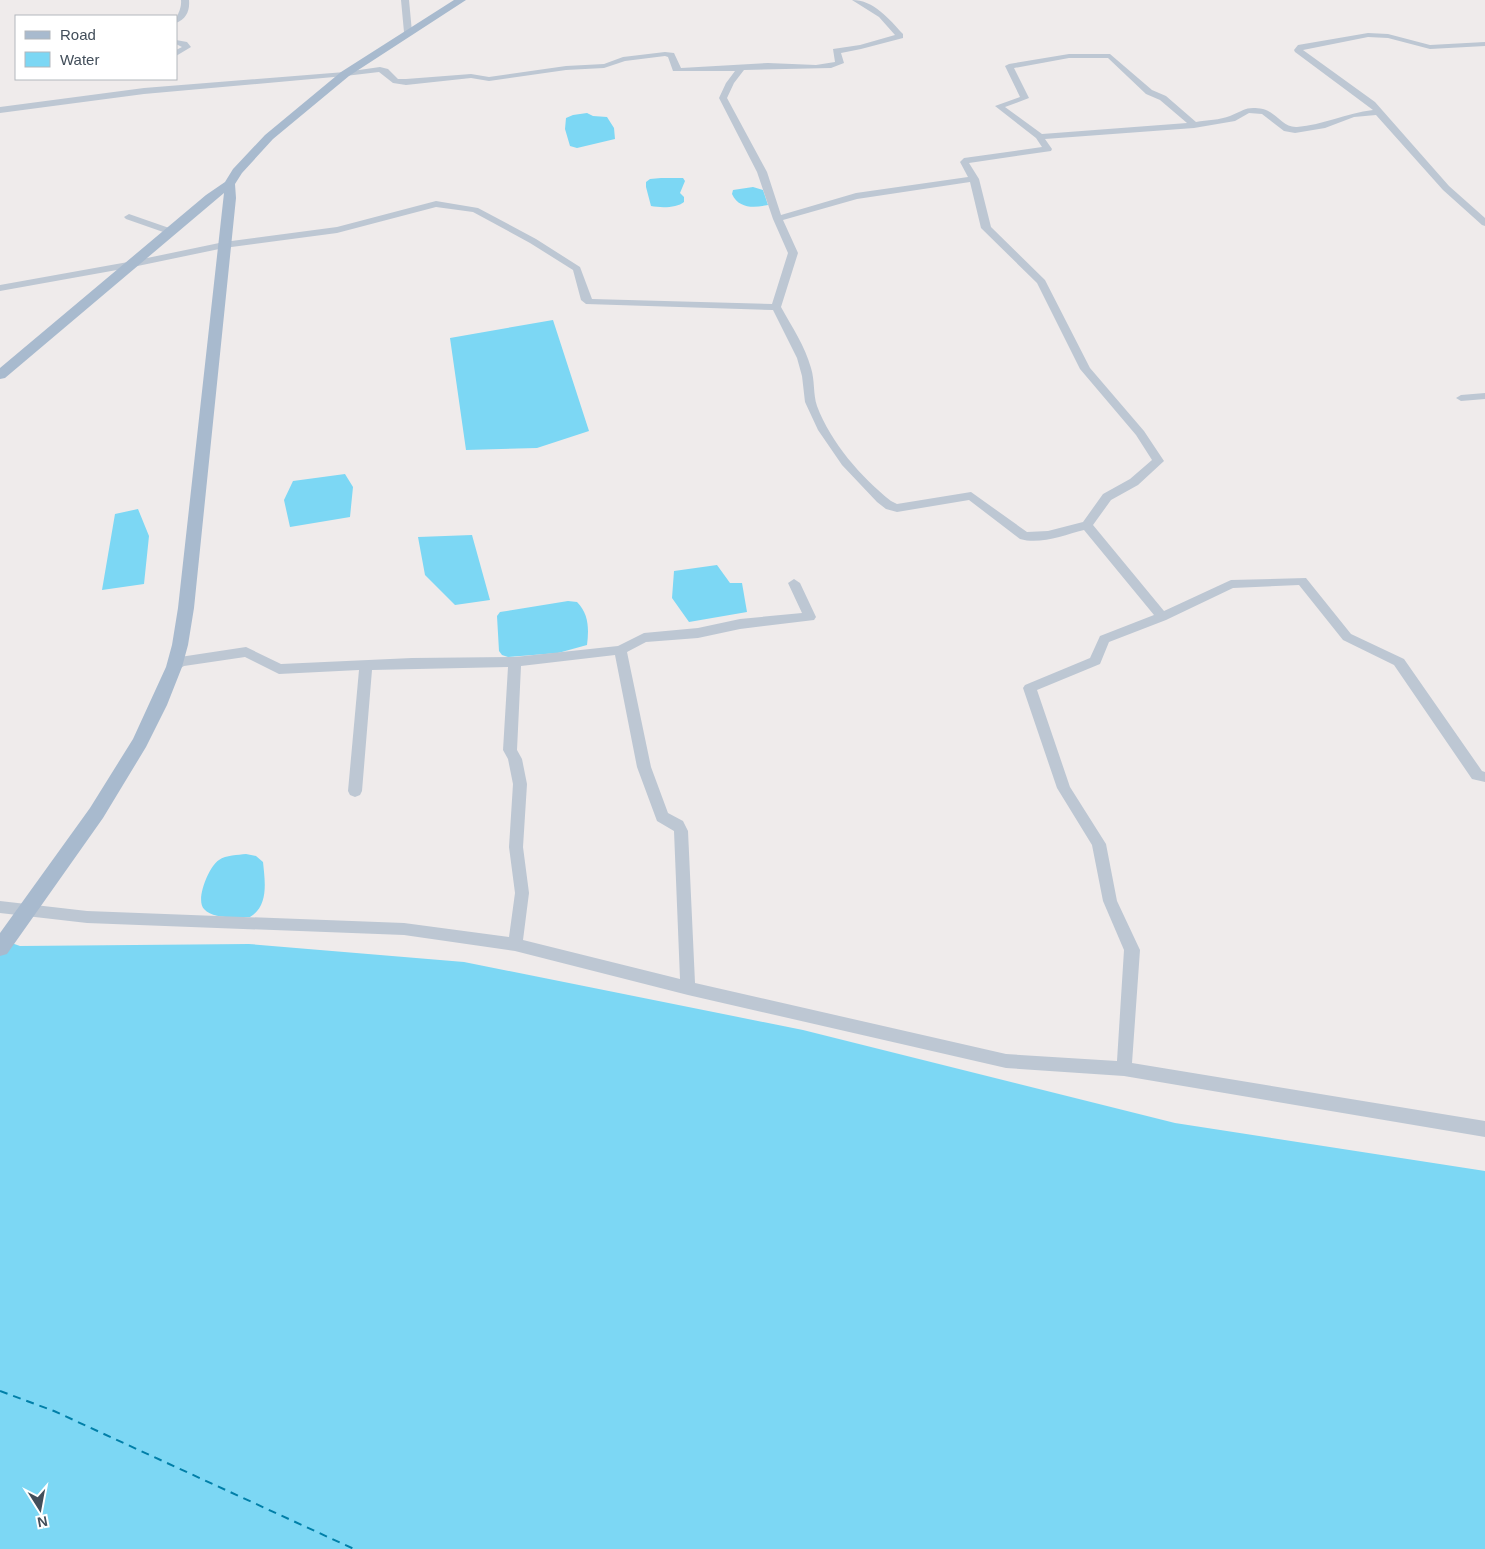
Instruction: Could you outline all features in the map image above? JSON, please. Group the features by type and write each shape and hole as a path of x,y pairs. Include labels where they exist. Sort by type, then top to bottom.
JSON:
{"main road":[{"path":"0,375 210,196 229,184 237,171 269,137 345,74 408,32 461,0"},
{"path":"0,948 122,773 152,716 174,667 181,641 186,608 230,198 229,184"}],"street":[{"path":"178,19 186,10 186,0"},
{"path":"405,0 408,32"},
{"path":"0,110 144,91 345,74 380,69 396,81 406,82 471,76 489,79 566,68 573,70 604,66 624,59 664,54 671,55 676,69 681,70 830,66 840,63 836,50 861,47 900,36 882,14 856,0"},
{"path":"1485,44 1430,47 1388,36 1368,34 1299,48 1298,50 1322,69 1361,95 1380,112 1393,130 1446,188 1485,223"},
{"path":"178,42 187,47 178,53"},
{"path":"741,68 730,83 724,98 762,172 778,219 793,253 776,307 797,345 806,367 811,405 836,449 856,474 889,506 897,508 971,496 1024,536 1033,537 1053,534 1087,525 1107,497 1134,482 1158,461 1140,433 1085,369 1041,282 986,228 974,180 964,162 967,160 1048,149 1040,137 999,106 1024,98 1009,66 1069,56 1110,56 1149,92 1164,98 1194,125"},
{"path":"144,91 151,80"},
{"path":"1040,137 1194,125 1232,119 1248,110 1264,112 1287,129 1295,130 1322,126 1353,115 1380,112"},
{"path":"778,219 856,196 974,180"},
{"path":"0,288 128,265 224,245 337,230 436,204 475,210 533,241 577,269 584,296 590,302 776,307"},
{"path":"129,217 169,231"},
{"path":"1461,398 1485,396"},
{"path":"1087,525 1162,617"},
{"path":"1124,1069 1132,950 1110,901 1099,844 1064,788 1030,688 1095,661 1104,639 1162,617 1231,584 1302,581 1347,637 1399,662 1477,775 1485,777"},
{"path":"174,667 180,662 246,652 279,669 331,665 366,666 412,663 515,662 620,650 644,638 698,633 740,624 810,617 794,583"},
{"path":"620,650 644,767 662,818 678,825 682,831 688,988"},
{"path":"515,662 510,750 515,759 520,784 516,847 522,893 515,944"},
{"path":"355,791 366,666"},
{"path":"0,907 87,917 404,929 515,944 688,988 1006,1061 1124,1069 1485,1129"}],"water":[{"path":"587,113 593,116 607,117 614,128 615,139 577,148 570,146 565,129 566,118"},
{"path":"683,178 685,181 680,193 684,197 684,202 669,207 651,206 646,182 650,179"},
{"path":"753,187 763,190 768,205 752,207 743,205 732,194 733,190"},
{"path":"553,320 589,431 537,448 466,450 450,338"},
{"path":"345,474 353,487 350,517 290,527 284,500 293,481"},
{"path":"138,509 149,536 144,584 102,590 115,514"},
{"path":"472,535 490,600 455,605 425,575 418,537"},
{"path":"717,565 730,583 742,583 747,612 689,622 672,598 674,571"},
{"path":"568,601 577,602 584,612 588,628 587,645 558,653 508,657 502,655 499,651 497,616 500,612"},
{"path":"246,854 256,856 263,862 264,892 260,906 250,917 226,917 208,913 202,905 201,898 204,883 211,869 222,858"},
{"path":"0,939 20,946 249,944 464,962 803,1030 1175,1123 1485,1171 1485,1549 0,1549"}],"ferry route":[{"path":"0,1391 54,1411 354,1549"}]}
